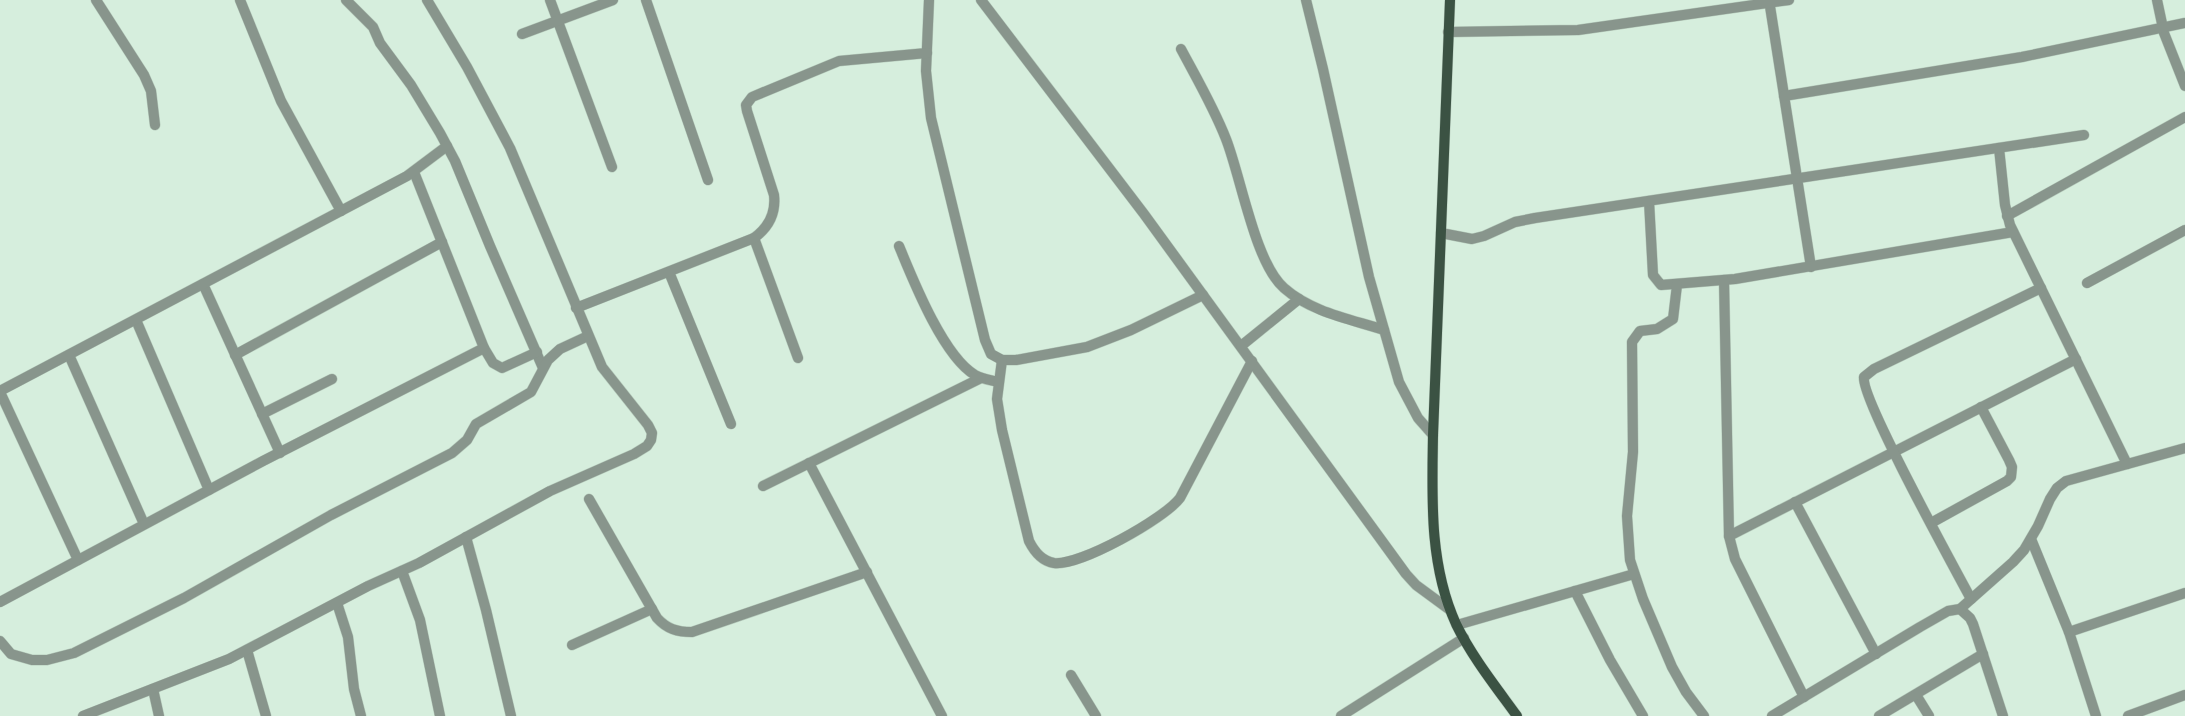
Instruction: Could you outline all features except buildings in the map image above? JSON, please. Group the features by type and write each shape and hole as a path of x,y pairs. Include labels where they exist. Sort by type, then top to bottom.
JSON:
{"main road":[{"path":"1450,0 1433,435 1432,505 1437,556 1450,610 1464,638 1516,716"}],"street":[{"path":"96,0 144,75 151,90 155,125"},
{"path":"240,0 281,101 341,212"},
{"path":"346,0 372,27 380,43 411,85 447,146 544,368"},
{"path":"83,716 216,664 246,650 402,571 550,491 634,454 647,446 651,440 652,433 648,425 602,367 506,141 471,72 427,0"},
{"path":"550,0 612,167"},
{"path":"522,34 613,0"},
{"path":"646,0 708,180"},
{"path":"929,0 927,53 931,118 983,333 991,354 1002,360 1016,360 1087,347 1131,330 1204,295"},
{"path":"981,0 1204,295 1406,574 1416,585 1450,610"},
{"path":"1306,0 1323,69 1369,277 1399,382 1418,418 1433,435"},
{"path":"1448,32 1578,30 1770,1 1789,0"},
{"path":"2158,0 2162,28 2185,86"},
{"path":"1770,1 1811,267"},
{"path":"1784,96 2035,55 2185,22"},
{"path":"1181,49 1219,122 1227,141 1267,266 1283,288 1298,299 1319,310 1384,330"},
{"path":"576,308 754,238 768,226 775,201 747,111 747,101 761,93 839,61 927,53"},
{"path":"2007,216 2185,117"},
{"path":"1441,232 1472,239 1484,236 1515,222 2084,135"},
{"path":"78,560 0,391 341,212 414,172 447,146"},
{"path":"1999,148 2007,216 2127,464"},
{"path":"414,172 484,348 493,363 502,368 537,352"},
{"path":"1649,201 1653,275 1661,285 1677,285 1724,280 1811,267 2014,232"},
{"path":"2087,283 2185,230"},
{"path":"754,238 798,358"},
{"path":"235,355 442,242"},
{"path":"899,246 919,294 944,340 967,369 981,378 998,382"},
{"path":"669,272 731,424"},
{"path":"1724,280 1729,536 1738,565 1804,697"},
{"path":"203,284 280,453"},
{"path":"1677,285 1673,319 1657,329 1640,331 1632,342 1633,452 1627,535 1634,574 1672,667 1686,692 1704,716"},
{"path":"1971,599 1894,451 1863,382 1868,374 2041,288"},
{"path":"1240,346 1298,299"},
{"path":"136,320 209,490"},
{"path":"0,641 11,654 19,658 47,660 74,653 113,634 331,515 452,453 467,440 476,424 531,392 548,360 560,349 588,336"},
{"path":"0,602 144,524 484,348"},
{"path":"69,355 144,524"},
{"path":"1729,536 2076,359"},
{"path":"1002,360 997,399 1002,430 1029,541 1034,552 1042,558 1052,562 1062,563 1080,559 1136,531 1174,507 1252,361"},
{"path":"763,486 981,378"},
{"path":"262,414 332,379"},
{"path":"1931,523 2007,481 2011,477 2012,466 1981,407"},
{"path":"1772,716 1948,611 1960,609 2013,562 2031,539 2057,488 2066,482 2079,477 2185,448"},
{"path":"809,463 942,716"},
{"path":"588,499 652,609 664,625 677,630 692,632 867,572"},
{"path":"1795,502 1876,654"},
{"path":"466,537 486,610 511,716"},
{"path":"2031,539 2068,632 2096,716"},
{"path":"402,571 422,631 440,716"},
{"path":"1457,625 1634,574"},
{"path":"1575,590 1610,660 1643,716"},
{"path":"2068,632 2185,593"},
{"path":"337,603 348,637 354,689 361,716"},
{"path":"572,645 652,609"},
{"path":"1960,609 1970,618 2003,716"},
{"path":"1341,716 1464,638"},
{"path":"246,650 266,716"},
{"path":"1879,716 1983,654"},
{"path":"1071,675 1096,716"},
{"path":"153,689 159,716"},
{"path":"1916,694 1929,716"},
{"path":"2128,716 2185,695"}]}
